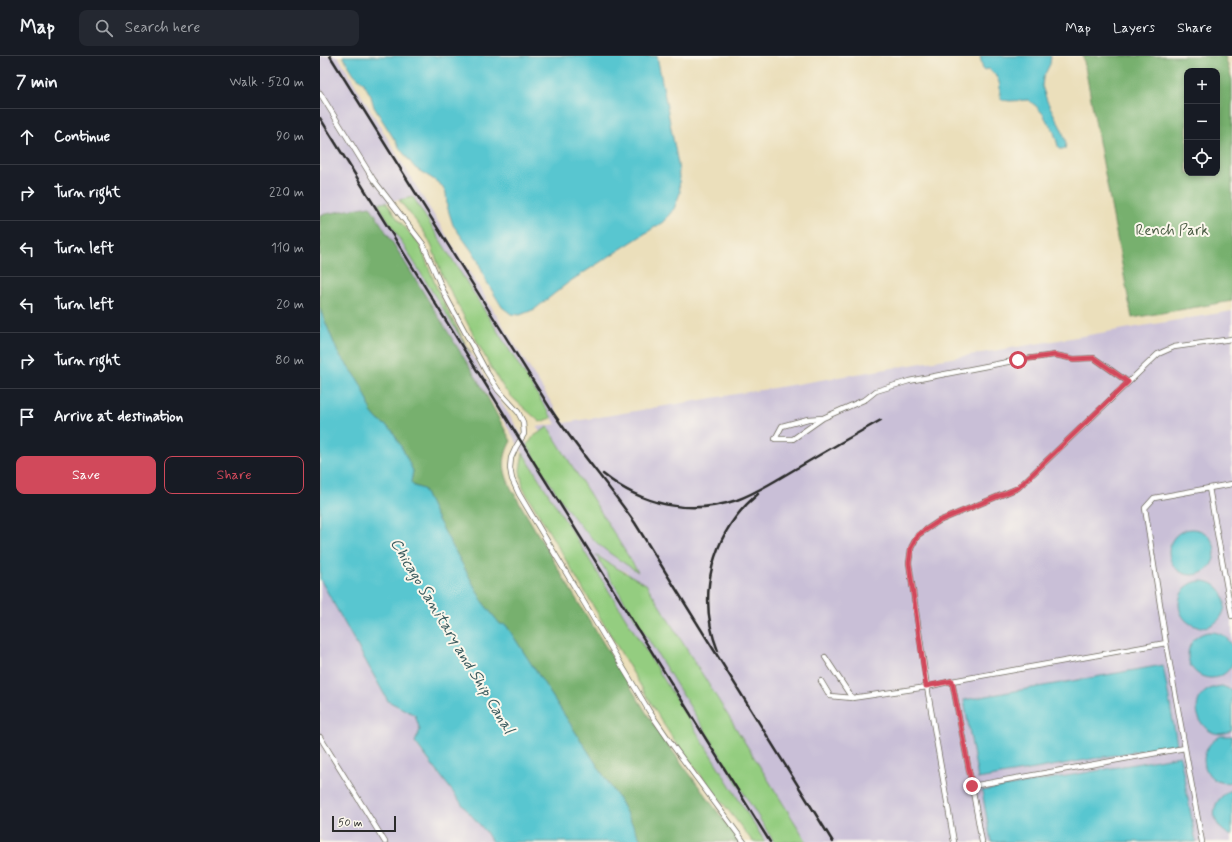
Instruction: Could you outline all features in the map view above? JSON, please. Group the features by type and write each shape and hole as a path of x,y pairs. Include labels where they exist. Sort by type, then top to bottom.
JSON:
{"lane":[{"path":"320,93 373,179 424,244 445,295 486,371 498,390 518,412 523,422 524,434 511,458 510,468 512,480 519,494 649,711 672,746 744,842"},
{"path":"954,842 926,686 909,563 911,548 918,535 939,521 1018,488 1158,354 1174,347 1232,339"},
{"path":"822,418 808,419 782,426 776,439 793,439 822,418 866,399 876,391 909,381 1018,360 1055,355 1074,359 1094,358 1128,382"},
{"path":"1202,842 1166,643 1145,508 1154,498 1232,484"},
{"path":"1209,488 1232,616"},
{"path":"821,681 830,696 852,698 1166,643"},
{"path":"825,657 852,698"},
{"path":"952,681 982,842"},
{"path":"320,737 385,842"},
{"path":"972,786 1185,748"}],"shaded area":[{"path":"320,56 338,56 422,196 564,423 1232,311 1232,842 794,842 627,572 613,566 597,556 774,842 765,842 370,206 320,215","holes":["413,197 556,424 537,427 618,559 598,544 564,503 378,204"]},
{"path":"320,579 388,701 415,715 420,730 415,743 465,808 486,832 492,842 322,842 320,839"}],"green space":[{"name":"Rench Park","path":"1083,56 1225,56 1232,80 1232,301 1132,318"},
{"path":"413,197 552,418 540,422 505,390 490,366 442,275 426,235 399,200"},
{"path":"386,202 397,218 420,245 439,294 471,354 378,204"},
{"path":"370,206 482,387 511,441 506,454 504,466 512,490 567,584 657,730 740,842 642,842 617,796 506,625 500,624 484,604 423,489 414,486 411,482 413,471 403,450 392,430 378,420 371,412 368,401 355,375 338,353 320,309 320,215"},
{"path":"548,427 638,572 608,552 587,533 568,510 551,484 527,445 534,436"},
{"path":"523,453 765,842 753,842 676,743 664,725 523,488 520,470"},
{"path":"596,555 646,584 807,842 774,842"}],"water":[{"path":"343,56 657,56 678,164 680,193 674,209 663,222 569,282 535,309 520,315 511,314 502,307 485,279 477,258 453,225 447,206 446,193 441,185 415,168 401,150 374,107 371,96 363,82 354,74"},
{"path":"980,56 1051,56 1050,64 1043,78 1042,86 1047,101 1062,130 1066,143 1065,149 1059,149 1053,129 1036,106 1028,100 1002,100 998,79 989,69 983,70"},
{"name":"Chicago Sanitary and Ship Canal","path":"320,309 338,353 361,385 371,412 378,420 392,430 413,471 411,482 414,486 423,489 484,604 500,624 506,625 617,796 642,842 492,842 486,832 465,808 415,742 420,730 415,715 388,701 320,579"},
{"path":"1197,529 1201,530 1211,539 1214,543 1214,561 1205,571 1197,575 1187,575 1179,571 1170,561 1169,547 1173,539 1183,530"},
{"path":"1207,581 1211,582 1221,591 1224,595 1224,613 1215,623 1207,627 1197,627 1189,623 1180,613 1179,599 1183,591 1193,582"},
{"path":"1206,632 1216,632 1224,636 1232,646 1233,662 1230,668 1224,674 1216,678 1206,678 1198,674 1192,668 1188,660 1188,650 1192,642 1198,636"},
{"path":"1163,665 1177,744 978,779 964,700"},
{"path":"1222,686 1232,690 1232,730 1221,734 1211,732 1203,725 1198,717 1197,707 1200,697 1208,690"},
{"path":"1221,736 1232,736 1232,782 1223,783 1215,780 1205,767 1204,759 1206,750 1212,742"},
{"path":"1180,756 1196,842 991,842 982,791"},
{"path":"1232,790 1232,836 1224,832 1219,826 1214,813 1215,806 1219,800 1224,794"}],"railway":[{"path":"330,56 550,408 635,523 833,842"},
{"path":"320,118 770,842"},
{"path":"603,474 618,485 634,493 667,505 684,507 719,505 745,497 761,489 881,420"},
{"path":"718,651 708,608 712,566 719,546 729,527 742,509 758,494"}],"route":[{"path":"972,786 952,681 926,686 909,563 911,548 918,535 939,521 1018,488 1128,382 1094,358 1074,359 1055,355 1018,360"}]}
